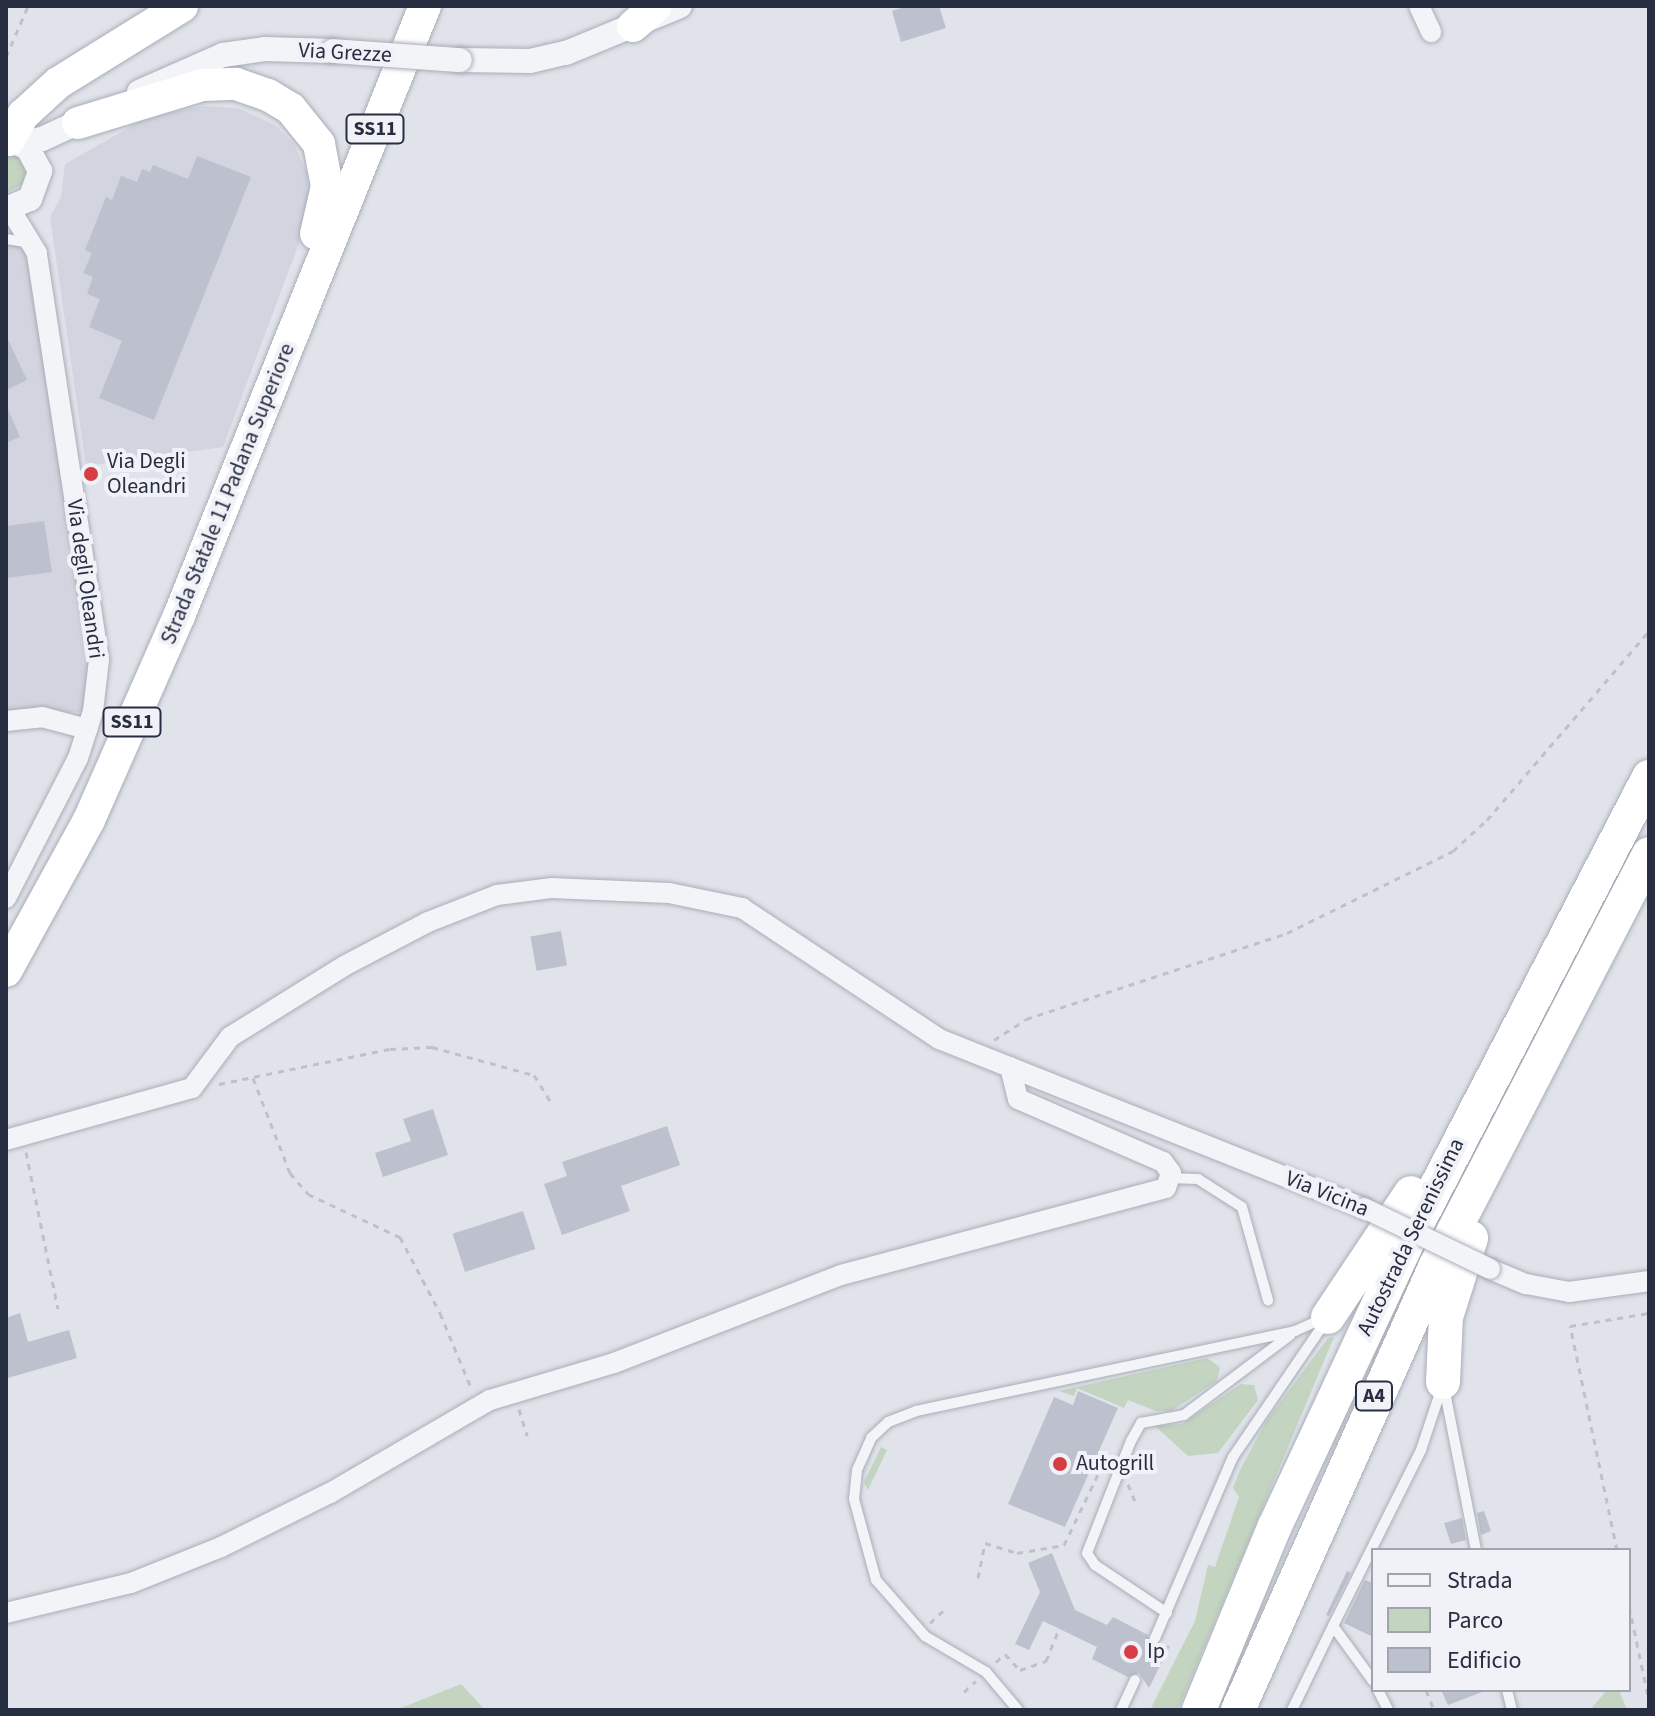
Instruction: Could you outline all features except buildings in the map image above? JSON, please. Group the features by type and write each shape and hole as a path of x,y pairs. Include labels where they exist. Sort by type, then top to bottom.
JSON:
{"highway":[{"path":"12,141 23,115 58,83 182,6"},
{"name":"Strada Statale 11 Padana Superiore","path":"6,971 89,820 240,465 425,6"},
{"path":"326,253 354,223 441,6"},
{"path":"78,123 165,92 236,84 291,109 319,144 327,186 323,211 281,326 240,465"},
{"name":"Autostrada Serenissima","path":"1199,1710 1319,1428 1463,1132 1649,777"},
{"name":"Autostrada Serenissima","path":"1238,1710 1360,1426 1525,1089 1649,854"},
{"path":"1443,1382 1453,1286 1493,1189 1525,1089"},
{"path":"1328,1317 1402,1204 1463,1132"}],"street":[{"name":"Via Grezze","path":"12,141 78,123 223,55 265,49 530,61 644,16 680,6"},
{"path":"1419,6 1431,32"},
{"path":"34,244 8,209 38,181 78,123"},
{"path":"12,141 34,154 38,181 34,244"},
{"name":"Via degli Oleandri","path":"6,898 78,758 87,729 99,660 34,244"},
{"path":"6,721 42,717 87,729"},
{"name":"Via Vicina","path":"192,1088 230,1037 344,966 428,922 497,895 551,888 669,893 742,908 939,1039 1364,1208 1526,1284 1569,1292 1649,1281"},
{"path":"6,1613 131,1583 221,1547 330,1493 490,1400 614,1363 841,1275 1155,1194 1166,1188 1169,1178 1163,1162 1018,1099 1010,1067"},
{"path":"14,1138 192,1088"}],"lane":[{"path":"6,239 34,244"},
{"path":"1169,1178 1198,1179 1242,1207 1268,1300"},
{"path":"1018,1710 986,1672 925,1636 876,1580 854,1499 857,1470 871,1438 888,1422 916,1411 1295,1331 1328,1317"},
{"path":"1155,1638 1233,1457 1328,1317"},
{"path":"1167,1613 1095,1565 1087,1553 1131,1441 1141,1423 1184,1415 1295,1331"},
{"path":"1443,1382 1476,1548"},
{"path":"1372,1548 1421,1450 1443,1382"},
{"path":"1292,1710 1371,1550"},
{"path":"1333,1626 1371,1678"},
{"path":"1121,1710 1135,1680"},
{"path":"1379,1692 1388,1710"}],"path":[{"path":"6,57 28,6"},
{"path":"974,1053 1026,1019 1287,933 1453,851 1487,820 1649,631"},
{"path":"192,1088 390,1049 432,1047 534,1075 551,1102"},
{"path":"253,1078 290,1173 308,1194 400,1237 440,1313 471,1389 490,1400"},
{"path":"14,1138 58,1309"},
{"path":"1617,1548 1570,1326 1649,1313"},
{"path":"514,1394 527,1436"},
{"path":"978,1578 985,1543 1017,1553 1064,1545 1102,1466"},
{"path":"1125,1477 1136,1504"},
{"path":"924,1628 945,1609"},
{"path":"1631,1616 1649,1701"},
{"path":"964,1692 1005,1654 1020,1670 1046,1661 1059,1629"}],"shaded area":[{"path":"201,106 238,108 275,125 294,144 307,173 311,211 223,447 86,466 50,217 61,197 65,164 146,118"},
{"path":"6,239 37,253 99,660 93,711 6,717"}],"green space":[{"path":"6,149 15,151 27,169 23,184 6,193"},
{"path":"1334,1337 1178,1710 1150,1710 1195,1621 1208,1565 1215,1567 1239,1497 1233,1488 1240,1470 1267,1420 1328,1338"},
{"path":"1207,1358 1220,1367 1217,1381 1171,1411 1156,1411 1128,1400 1124,1408 1077,1388 1074,1396 1059,1391"},
{"path":"1241,1384 1254,1385 1258,1400 1218,1453 1188,1456 1155,1426 1182,1424"},
{"path":"881,1447 887,1450 868,1490 864,1482"},
{"path":"461,1684 485,1710 396,1710"},
{"path":"1605,1692 1620,1692 1627,1710 1590,1710"}],"place":[{"name":"Via Degli Oleandri","path":"91,474"},
{"name":"Autogrill","path":"1060,1464"},
{"name":"Ip","path":"1131,1652"}]}
